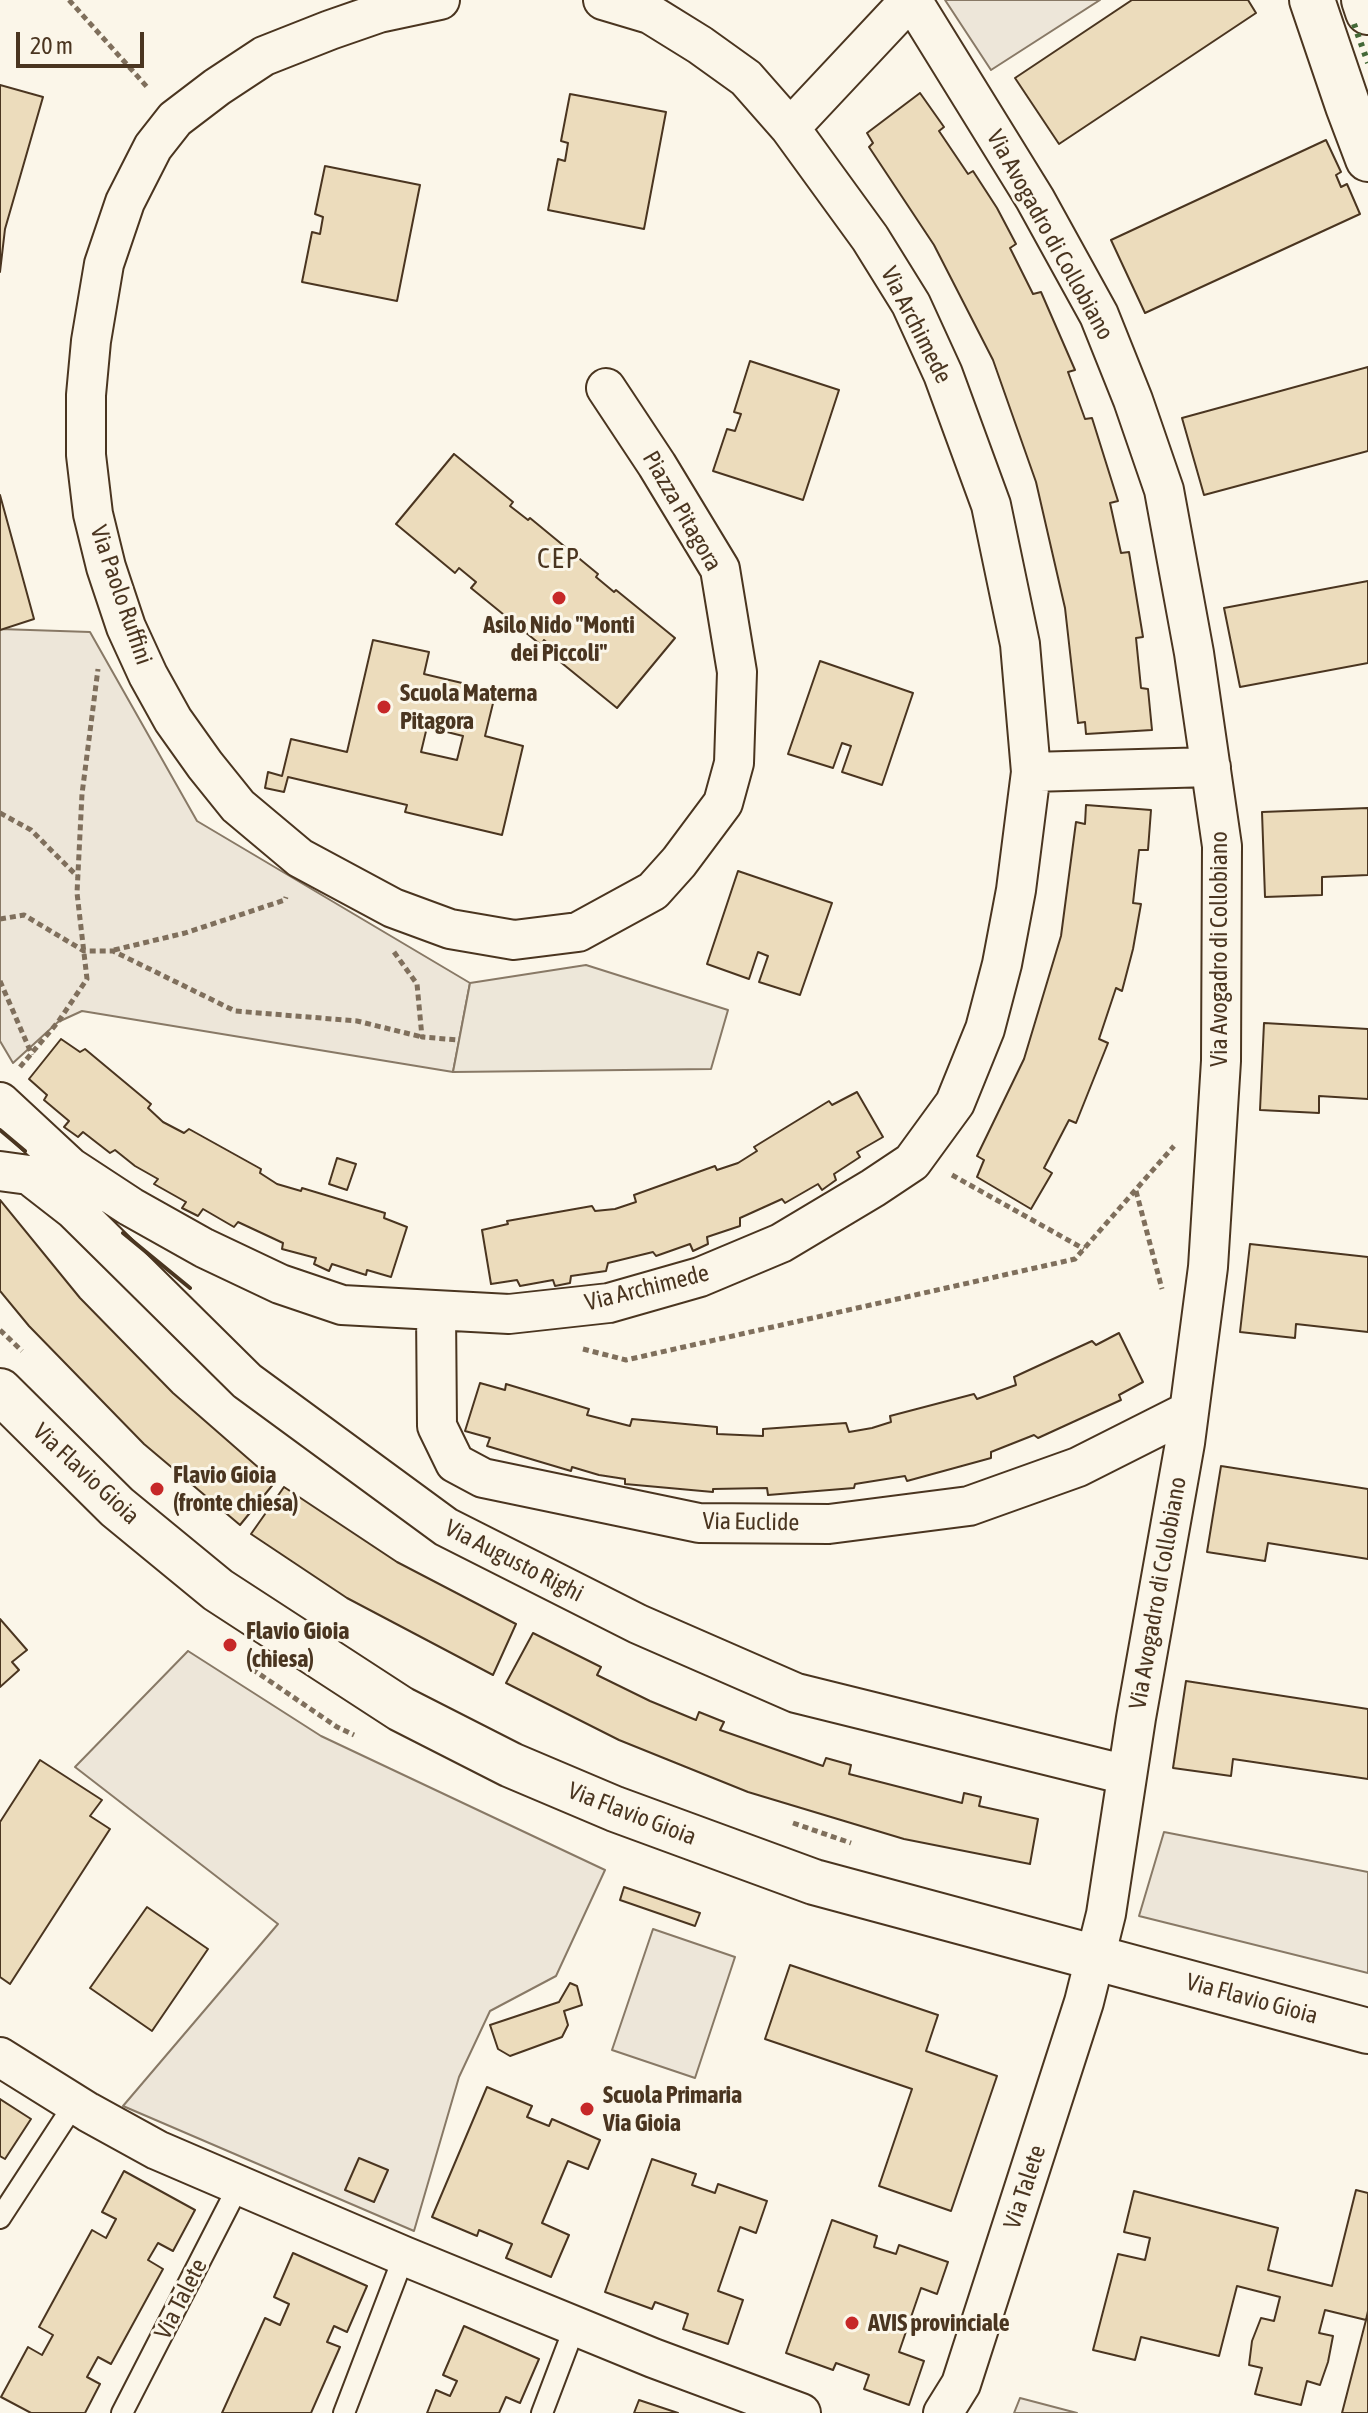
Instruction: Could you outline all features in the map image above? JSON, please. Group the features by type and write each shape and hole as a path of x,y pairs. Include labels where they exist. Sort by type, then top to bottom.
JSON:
{"main road":[{"path":"1312,0 1368,159"},
{"path":"1364,0 1368,12"},
{"name":"Via Flavio Gioia","path":"0,1391 117,1507 218,1590 415,1716 511,1765 589,1799 814,1882 1368,2031"}],"street":[{"path":"175,119 264,56 379,13 440,0"},
{"name":"Via Archimede","path":"5,1089 70,1167 131,1207 204,1248 280,1284 342,1305 509,1314 609,1303 700,1277 781,1243 912,1162 955,1103 985,1029 1005,949 1031,772 1020,644 991,505 943,374 911,304 870,238 790,128 746,78 700,45 650,14 603,0"},
{"name":"Via Avogadro di Collobiano","path":"790,128 911,0 1035,199 1099,315 1164,490 1194,653 1222,846 1219,1094 1208,1267 1189,1411 1097,1956"},
{"name":"Via Paolo Ruffini","path":"175,119 153,147 125,202 104,264 91,341 86,395 86,455 93,514 106,567 133,643 173,720 238,806 300,858 410,915"},
{"name":"Piazza Pitagora","path":"410,915 450,929 514,940 578,932 653,891 723,803 734,763 737,672 720,569 606,388"},
{"path":"1031,772 1211,767"},
{"name":"Via Augusto Righi","path":"0,1171 29,1175 74,1210 247,1381 446,1527 638,1624 796,1693 1127,1775"},
{"name":"Via Euclide","path":"436,1311 437,1426 455,1463 483,1478 699,1523 829,1524 969,1506 1078,1467 1189,1411"},
{"name":"Via Talete","path":"943,2413 961,2384 1097,1956"},
{"path":"0,2057 157,2150 756,2404 801,2413"}],"lane":[{"path":"0,2218 75,2103"},
{"name":"Via Talete","path":"122,2413 239,2185"},
{"path":"344,2413 404,2256"},
{"path":"542,2413 575,2326"}],"path":[{"path":"69,0 175,119"},
{"path":"5,1089 58,1022 87,979 77,893 82,794 101,650 133,643"},
{"path":"0,813 31,830 78,877"},
{"path":"0,919 24,915 84,951 113,951 185,933 285,900 300,858"},
{"path":"410,915 393,953 417,984 422,1037"},
{"path":"113,951 235,1011 357,1021 422,1037 459,1040"},
{"path":"0,981 32,1055"},
{"path":"582,1348 626,1360 1075,1259 1219,1094"},
{"path":"917,1155 1084,1249"},
{"path":"1136,1190 1170,1320 1201,1323"},
{"path":"0,1330 26,1355"},
{"path":"788,1822 863,1847"}],"shaded area":[{"path":"945,0 1100,0 991,70"},
{"path":"0,629 90,632 197,821 470,983 453,1072 82,1011 58,1022 13,1063 0,1041"},
{"path":"586,965 728,1010 711,1069 453,1072 470,983"},
{"path":"188,1651 321,1736 605,1870 556,1976 490,2011 459,2077 414,2231 123,2106 278,1924 75,1767"},
{"path":"1164,1832 1368,1872 1368,1973 1139,1916"},
{"path":"653,1929 735,1957 695,2078 612,2050"},
{"path":"1020,2398 1077,2413 1014,2413"}],"building":[{"path":"1132,0 1248,0 1256,13 1059,144 1015,78"},
{"path":"0,85 43,97 5,229 0,272"},
{"path":"920,93 944,127 939,131 968,174 973,171 997,208 1016,244 1010,248 1033,294 1041,292 1075,370 1068,372 1085,419 1092,418 1118,501 1110,503 1121,553 1129,552 1143,637 1136,638 1141,688 1148,689 1152,730 1086,734 1085,722 1078,723 1065,608 1036,482 993,360 934,245 869,147 873,143 867,133"},
{"path":"570,94 666,112 644,229 548,210 558,159 565,161 568,143 561,141"},
{"path":"1326,140 1341,172 1336,175 1341,187 1347,184 1360,214 1145,313 1111,240"},
{"path":"325,166 420,185 397,301 302,282 312,232 320,234 323,217 315,214"},
{"path":"750,361 839,390 803,500 713,471 727,429 735,431 741,414 734,412"},
{"path":"1368,367 1368,451 1204,495 1182,418"},
{"path":"454,454 513,502 510,506 528,520 530,518 598,574 596,577 614,592 616,590 675,638 617,708 558,660 562,655 544,640 541,645 471,588 476,582 459,568 455,573 396,524"},
{"path":"0,495 34,619 0,630"},
{"path":"1368,581 1368,663 1240,687 1224,608"},
{"path":"373,640 429,652 424,674 496,691 485,736 523,746 502,835 405,812 407,805 288,777 284,792 265,788 268,772 282,776 291,739 347,752","holes":["427,727 463,736 457,760 421,752"]},
{"path":"820,661 913,693 882,785 842,772 851,746 842,743 833,768 788,754"},
{"path":"1086,805 1151,810 1148,850 1139,850 1133,903 1141,904 1122,991 1116,988 1099,1039 1108,1043 1076,1123 1069,1120 1044,1168 1052,1173 1031,1209 977,1177 984,1160 977,1156 1024,1059 1061,936 1076,822 1085,824"},
{"path":"1368,808 1368,875 1322,877 1322,895 1265,897 1262,812"},
{"path":"738,871 832,903 800,995 759,982 768,956 758,952 749,979 707,964"},
{"path":"1264,1023 1368,1029 1368,1099 1319,1096 1319,1113 1260,1110"},
{"path":"61,1039 80,1052 85,1049 151,1104 148,1108 163,1122 184,1133 189,1129 261,1169 260,1173 277,1184 301,1191 302,1188 385,1213 384,1218 407,1227 391,1277 367,1270 366,1275 332,1264 329,1271 314,1264 316,1258 282,1249 283,1243 238,1222 234,1227 203,1209 198,1216 182,1208 186,1202 154,1184 158,1179 115,1150 110,1153 83,1132 78,1137 64,1127 69,1121 44,1100 47,1095 29,1079"},
{"path":"857,1092 883,1137 857,1152 860,1157 834,1174 836,1180 822,1190 818,1184 785,1203 782,1199 740,1218 740,1226 707,1237 708,1244 693,1251 690,1244 656,1256 653,1252 608,1263 606,1271 571,1276 570,1283 555,1286 553,1280 520,1286 517,1280 491,1284 482,1230 508,1224 507,1221 592,1206 595,1211 615,1209 636,1202 634,1195 715,1166 717,1170 738,1163 757,1151 754,1147 829,1101 832,1105"},
{"path":"337,1158 356,1164 347,1190 329,1184"},
{"path":"0,1200 80,1298 173,1393 275,1482 240,1525 144,1444 29,1326 0,1291"},
{"path":"1250,1244 1368,1257 1368,1332 1296,1324 1295,1338 1240,1332"},
{"path":"1119,1333 1143,1382 1119,1395 1121,1400 1038,1438 1034,1435 991,1452 991,1458 907,1481 905,1476 855,1484 854,1488 768,1495 767,1488 713,1489 713,1492 625,1484 625,1479 572,1467 571,1471 487,1446 490,1438 465,1431 480,1383 505,1390 506,1384 589,1409 587,1415 630,1426 632,1419 717,1427 717,1434 763,1436 763,1429 846,1423 849,1432 891,1422 890,1416 974,1394 977,1399 1016,1385 1014,1377 1092,1341 1096,1345"},
{"path":"1221,1466 1368,1489 1368,1559 1268,1543 1265,1561 1207,1552"},
{"path":"284,1487 397,1562 516,1624 493,1675 347,1598 251,1534"},
{"path":"0,1619 27,1650 12,1662 19,1670 0,1687"},
{"path":"533,1633 601,1667 597,1675 650,1701 696,1720 699,1712 724,1722 720,1730 823,1766 826,1758 851,1765 849,1774 962,1803 964,1793 981,1797 979,1806 1038,1819 1030,1864 904,1839 748,1792 619,1740 506,1683"},
{"path":"1186,1681 1368,1709 1368,1779 1233,1759 1231,1776 1173,1768"},
{"path":"40,1760 102,1800 90,1816 110,1829 10,1984 0,1977 0,1822"},
{"path":"624,1887 700,1913 695,1926 620,1900"},
{"path":"147,1907 208,1949 152,2031 90,1988"},
{"path":"790,1965 938,2015 926,2051 997,2076 951,2211 879,2186 912,2089 765,2039"},
{"path":"570,1983 577,1986 582,2005 564,2011 568,2025 562,2037 510,2056 498,2049 490,2025 559,2002"},
{"path":"487,2087 532,2106 527,2117 549,2126 552,2119 600,2140 588,2169 568,2161 542,2223 569,2235 551,2277 506,2258 512,2244 479,2230 477,2236 432,2217"},
{"path":"0,2099 31,2119 5,2159 0,2156"},
{"path":"359,2158 388,2170 374,2202 345,2190"},
{"path":"652,2159 696,2174 692,2185 715,2193 718,2184 767,2201 756,2233 740,2227 718,2291 743,2300 728,2344 683,2329 688,2314 655,2302 652,2309 605,2292"},
{"path":"124,2171 195,2210 173,2251 158,2243 148,2260 163,2269 111,2364 98,2357 87,2377 100,2384 85,2413 31,2413 1,2397 28,2347 42,2355 53,2335 39,2327 92,2230 106,2238 116,2219 102,2212"},
{"path":"1356,2190 1368,2193 1366,2320 1325,2310 1319,2333 1333,2336 1328,2362 1320,2385 1307,2381 1301,2405 1255,2394 1262,2368 1249,2365 1252,2341 1261,2318 1274,2321 1280,2297 1237,2286 1219,2356 1141,2337 1135,2360 1093,2350 1118,2254 1145,2260 1150,2238 1124,2232 1134,2191 1278,2228 1268,2270 1332,2286"},
{"name":"AVIS provinciale","path":"832,2220 877,2236 874,2247 896,2254 899,2245 948,2262 937,2294 921,2288 899,2352 924,2361 909,2405 864,2389 869,2375 836,2363 833,2370 786,2353"},
{"path":"293,2253 367,2286 347,2332 334,2326 327,2342 340,2347 311,2413 222,2413 265,2318 280,2325 289,2304 274,2297"},
{"path":"1368,2311 1368,2413 1342,2413 1366,2320"},
{"path":"464,2326 539,2359 520,2403 506,2397 499,2413 427,2413 436,2390 450,2396 457,2381 443,2375"},
{"path":"639,2400 678,2413 634,2413"}],"hedge":[{"path":"1354,24 1368,63"}],"wall":[{"path":"0,1130 25,1151"},
{"path":"123,1233 190,1288"}],"place":[{"name":"Asilo Nido \"Monti dei Piccoli\"","path":"559,598"},
{"name":"Scuola Materna Pitagora","path":"384,707"},
{"name":"Flavio Gioia (fronte chiesa)","path":"157,1489"},
{"name":"Flavio Gioia (chiesa)","path":"230,1645"},
{"name":"Scuola Primaria Via Gioia","path":"587,2109"},
{"name":"AVIS provinciale","path":"852,2323"}],"district":[{"name":"CEP","path":"559,559"}]}
